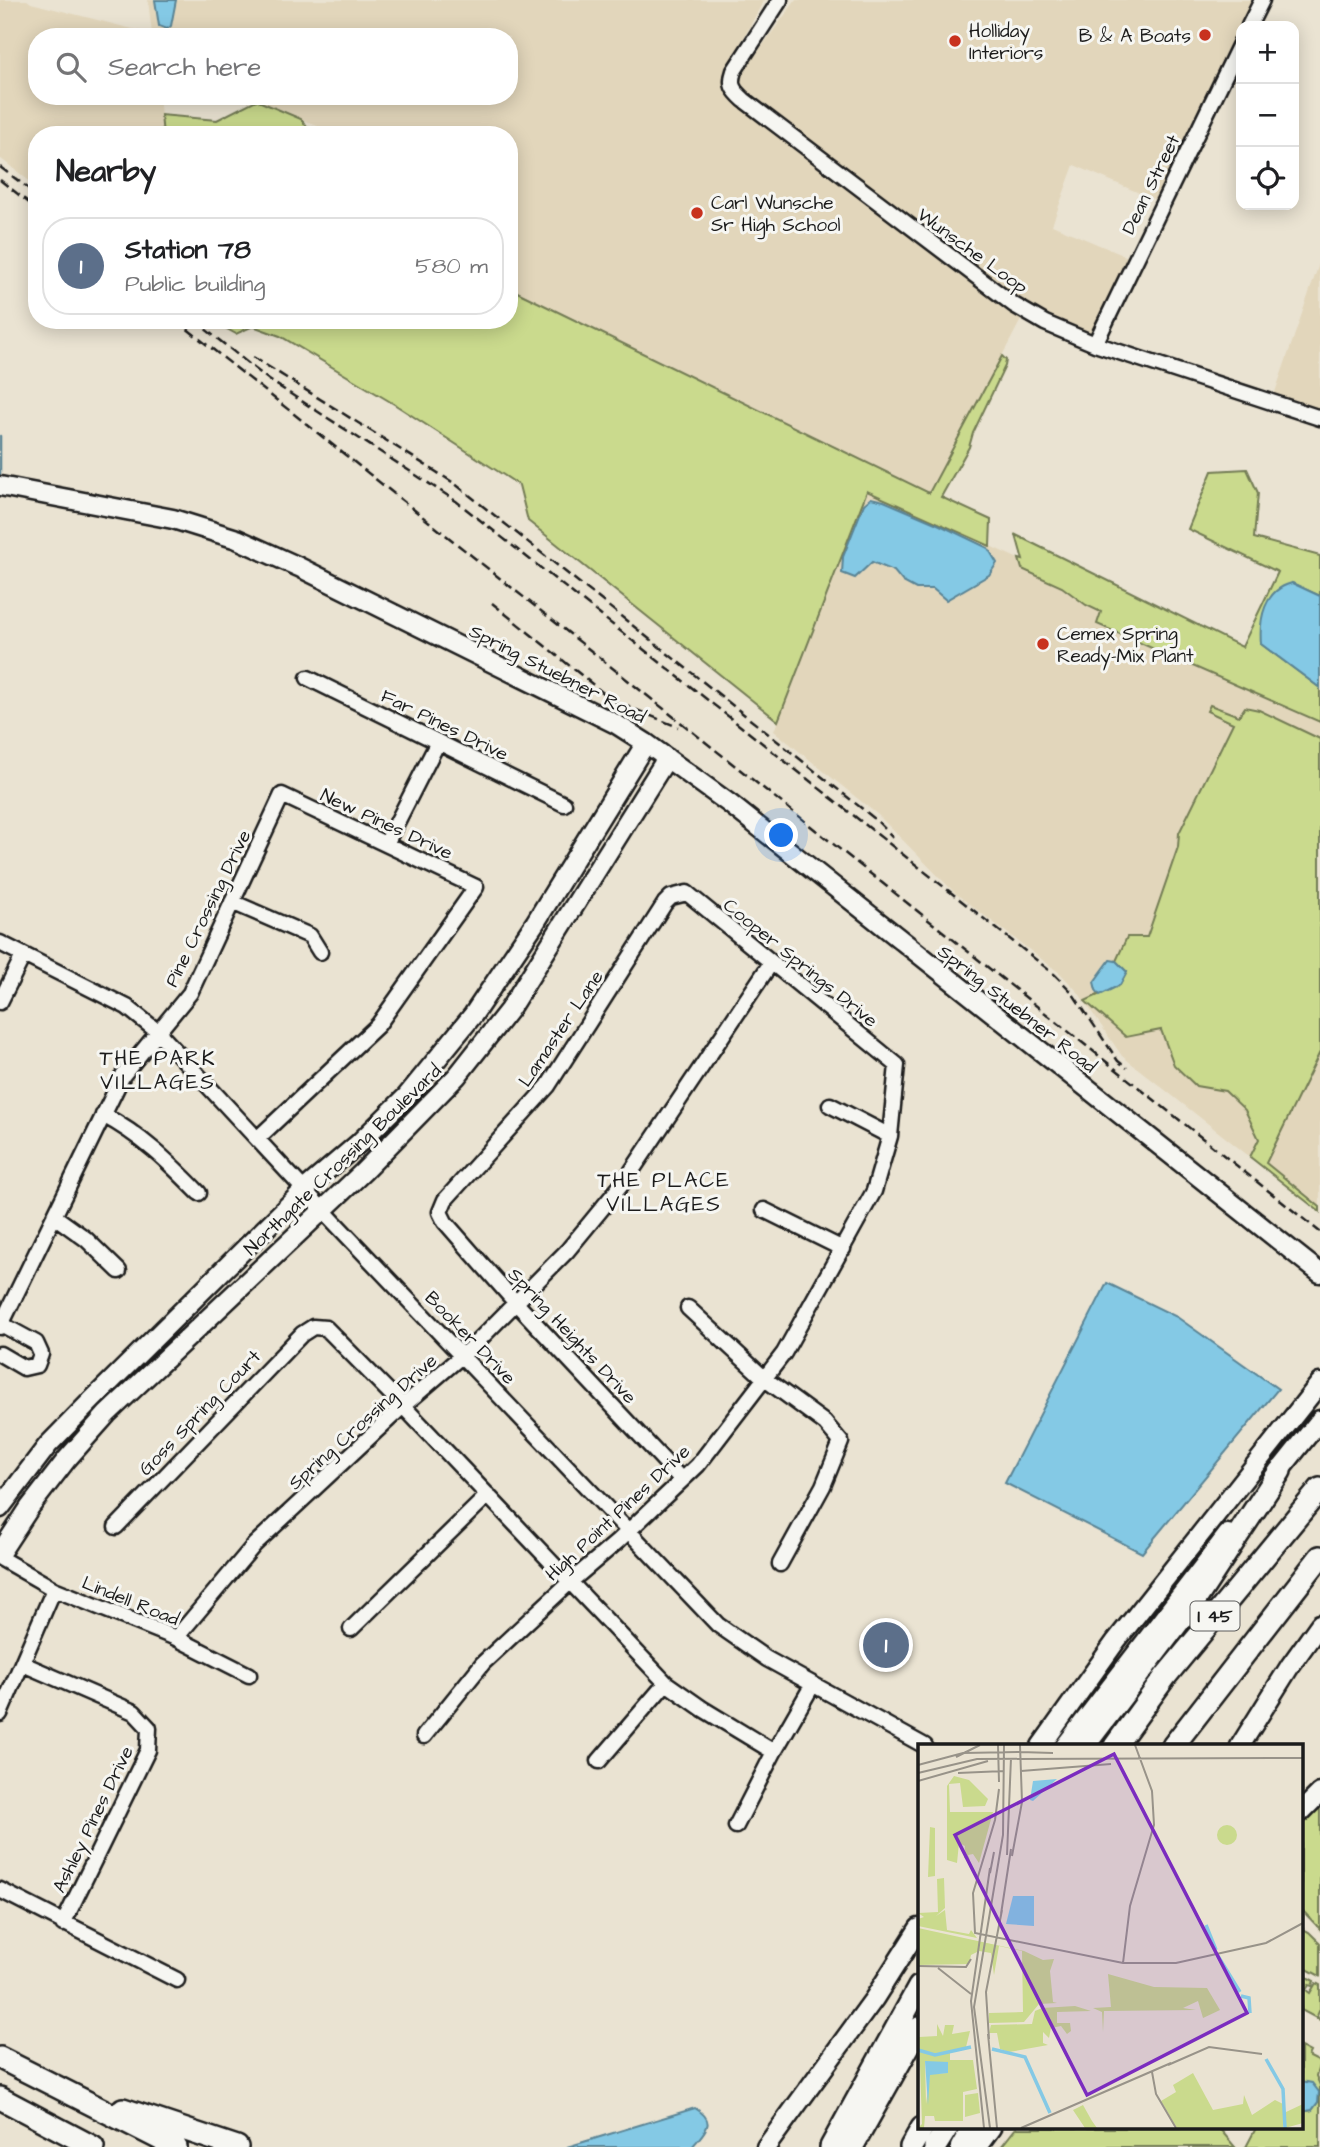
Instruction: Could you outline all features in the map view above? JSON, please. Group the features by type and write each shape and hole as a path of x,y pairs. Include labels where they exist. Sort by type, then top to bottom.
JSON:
{"highway":[{"path":"1086,1744 1196,1599 1280,1471"},
{"name":"I 45","path":"1116,1744 1165,1677 1320,1489"},
{"name":"I 45","path":"1175,1744 1320,1557"},
{"path":"831,2147 918,1989"},
{"path":"852,2147 918,2030"},
{"path":"0,2058 176,2147"},
{"path":"58,2087 237,2147"},
{"path":"0,2100 73,2147"},
{"path":"0,2100 93,2147"},
{"path":"911,2147 921,2130"},
{"path":"935,2147 946,2130"}],"main road":[{"name":"Spring Stuebner Road","path":"0,486 173,519 237,539 566,698 646,743 730,804 1320,1273"},
{"name":"Northgate Crossing Boulevard","path":"0,1508 48,1445 305,1189 359,1143 405,1097 473,1015 538,918 646,743"},
{"name":"Northgate Crossing Boulevard","path":"0,1556 30,1507 107,1414 363,1172 457,1076 509,1010 667,758"},
{"path":"538,918 558,930"},
{"path":"435,1060 457,1076"},
{"path":"137,1357 150,1372"},
{"path":"1042,1744 1115,1641 1320,1383"},
{"path":"1067,1744 1320,1419"},
{"path":"1241,1744 1320,1624"},
{"path":"1302,1811 1320,1793"},
{"path":"766,2147 874,2000 918,1930"},
{"path":"960,2147 970,2130"},
{"path":"977,2147 990,2130"}],"street":[{"name":"Wunsche Loop","path":"780,0 734,71 730,80 733,91 1014,305 1045,323 1095,344 1320,418"},
{"path":"1252,21 1262,0"},
{"name":"Dean Street","path":"1095,344 1236,52"},
{"name":"Far Pines Drive","path":"308,678 564,804"},
{"path":"386,844 438,742"},
{"name":"New Pines Drive","path":"257,1139 378,1025 476,887 282,795"},
{"name":"Pine Crossing Drive","path":"1,1326 122,1075 190,993 282,795"},
{"name":"Cooper Springs Drive","path":"678,894 687,893 897,1065"},
{"name":"Lamaster Lane","path":"440,1212 445,1200 548,1086 665,903 678,894"},
{"path":"232,902 310,936 320,952"},
{"name":"Booker Drive","path":"0,943 127,1007 158,1032 718,1625 749,1648 921,1744"},
{"path":"0,1002 23,956"},
{"name":"Spring Crossing Drive","path":"176,1638 255,1544 403,1406 463,1356 568,1251 627,1178 771,962"},
{"name":"High Point Pines Drive","path":"424,1736 483,1663 698,1465 785,1353 874,1191 890,1136 897,1065"},
{"path":"830,1105 890,1136"},
{"path":"103,1115 129,1129 166,1157 199,1193"},
{"path":"764,1210 843,1249"},
{"name":"Spring Heights Drive","path":"440,1212 444,1222 515,1302 682,1480"},
{"path":"54,1216 86,1240 119,1271"},
{"path":"688,1308 765,1379 825,1423 841,1443 823,1486 780,1564"},
{"path":"0,1354 24,1368 37,1366 41,1354 36,1343 1,1326"},
{"name":"Goss Spring Court","path":"116,1527 302,1334 313,1327 326,1328 403,1406"},
{"path":"403,1406 666,1683 774,1752"},
{"path":"351,1629 488,1495"},
{"name":"Lindell Road","path":"0,1556 54,1589 176,1638 248,1675"},
{"path":"0,1714 54,1589"},
{"name":"Ashley Pines Drive","path":"23,1664 134,1712 149,1728 148,1750 63,1924"},
{"path":"599,1761 666,1683"},
{"path":"736,1826 813,1684"},
{"path":"0,1891 177,1980"}],"shaded area":[{"name":"Carl Wunsche Sr High School","path":"0,0 27,0 129,28 28,28 28,105 160,105 162,126 28,126 28,180 0,158"},
{"name":"Carl Wunsche Sr High School","path":"148,0 764,0 725,73 726,91 1023,316 930,493 518,292 518,126 317,126 269,105 518,105 518,28 151,28"},
{"path":"796,0 1256,0 1246,21 1236,21 1236,41 1158,201 1074,165 1052,225 1130,258 1095,331 1086,336 1024,306 755,103 738,84 739,77"},
{"path":"1320,261 1320,414 1273,398"},
{"path":"867,490 1023,561 1320,705 1320,1212 1122,1056 1078,992 1061,974 955,893 878,815 774,731"}],"green space":[{"path":"246,105 268,105 301,119 306,126 162,126 161,115 217,120"},
{"path":"518,292 929,493 1002,356 1006,360 1005,366 969,447 941,497 991,520 990,546 867,491 778,721 528,521 519,485 394,404 280,336 261,329 518,329"},
{"path":"227,329 247,329 236,334"},
{"path":"1247,469 1258,493 1254,538 1320,556 1320,596 1292,583 1261,644 1320,688 1320,722 1097,624 1101,612 1086,605 1062,587 1022,569 1019,559 1023,560 1016,535 1242,647 1278,572 1188,529 1212,471"},
{"path":"1210,705 1239,716 1245,707 1259,710 1320,739 1320,1052 1266,1163 1320,1207 1320,1212 1250,1157 1259,1139 1245,1110 1225,1091 1196,1086 1174,1065 1161,1030 1126,1037 1085,1001 1120,985 1127,972 1116,961 1127,937 1147,937 1178,847 1179,833 1233,723 1207,711"},
{"path":"1320,1800 1320,1929 1302,1910 1302,1817"},
{"path":"1302,1928 1320,1943 1320,1976 1302,1967"},
{"path":"1302,1975 1314,1981 1306,1990 1310,1993 1316,1983 1320,1985 1320,2009 1317,2016 1320,2020 1302,2011"},
{"path":"1302,2048 1310,2052 1308,2056 1320,2062 1316,2076 1320,2085 1320,2147 1246,2147 1255,2130 1302,2130 1302,2112 1312,2110 1318,2102 1302,2082"},
{"path":"1014,2130 1221,2130 1235,2147 1001,2147"}],"water":[{"path":"155,0 176,0 171,26 159,26"},
{"path":"871,498 884,501 988,548 997,563 989,575 946,600 933,589 916,589 903,582 894,571 872,562 855,578 842,573 843,557 864,504"},
{"path":"1292,583 1320,596 1320,688 1261,644 1261,625 1269,599 1275,592"},
{"path":"1110,960 1116,961 1127,972 1120,985 1100,995 1094,982"},
{"path":"1107,1283 1177,1317 1278,1389 1142,1553 1005,1483"},
{"path":"1302,2081 1312,2083 1319,2092 1318,2102 1312,2110 1302,2112"},
{"path":"695,2108 708,2122 705,2131 692,2147 567,2147"}],"waterway":[{"path":"0,436 0,474"}],"railway":[{"path":"0,167 28,188"},
{"path":"0,180 28,202"},
{"path":"187,329 1320,1232"},
{"path":"205,329 269,380 456,501 1054,974 1071,991 1118,1061 1127,1068"},
{"path":"253,357 454,483 875,819 893,837"},
{"path":"492,603 612,700 678,727"}],"place":[{"name":"B & A Boats","path":"1205,35"},
{"name":"Holliday Interiors","path":"955,41"},
{"name":"Carl Wunsche Sr High School","path":"697,213"},
{"name":"Cemex Spring Ready-Mix Plant","path":"1043,644"},
{"name":"Station 78","path":"886,1645"}],"district":[{"name":"THE PARK VILLAGES","path":"158,1070"},
{"name":"THE PLACE VILLAGES","path":"664,1192"}]}
